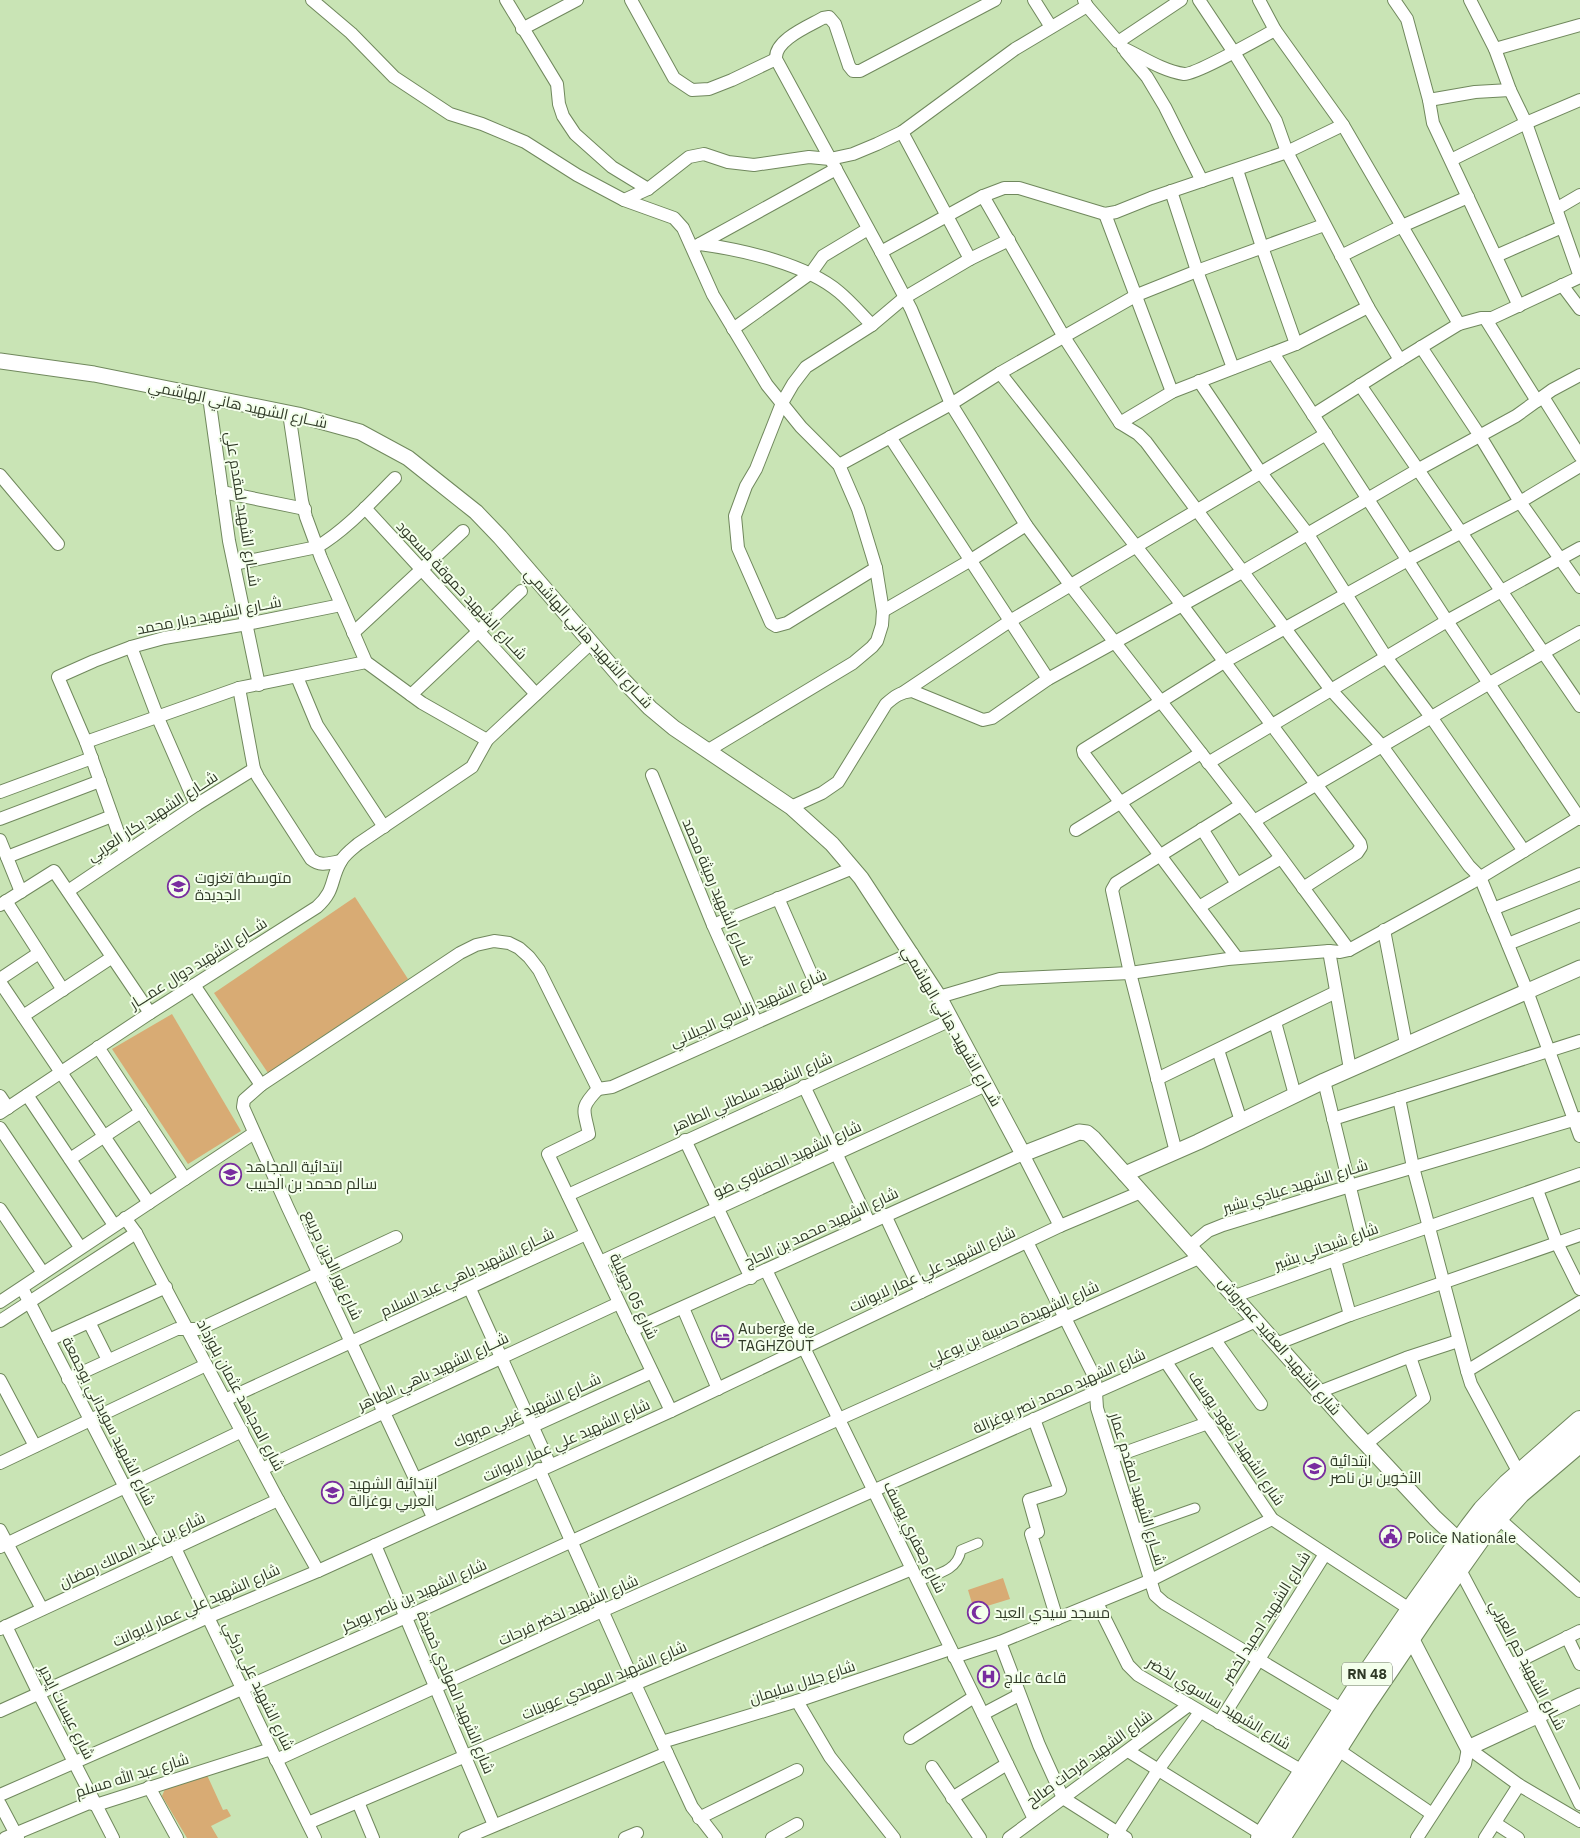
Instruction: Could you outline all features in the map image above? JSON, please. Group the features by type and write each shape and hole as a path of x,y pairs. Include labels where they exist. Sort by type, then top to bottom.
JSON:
{"highway":[{"name":"RN 48","path":"1268,1837 1304,1772 1350,1715 1459,1568 1471,1538 1492,1500 1519,1473 1580,1422"},
{"name":"RN 48","path":"1268,1837 1337,1749 1350,1715 1411,1610 1471,1538 1580,1442"}],"street":[{"path":"312,0 351,34 394,77 450,114 482,124 525,142 577,175 624,200 674,218 696,246 713,295 767,385 801,427 839,465 858,509 876,568 883,611 882,625 877,641 853,663 707,751"},
{"path":"506,0 557,84 559,104 563,116 575,134 612,167 648,189"},
{"path":"522,29 578,0"},
{"path":"631,0 674,78 692,90 709,90 776,59"},
{"path":"996,0 860,71 853,70 849,66 835,24 829,17 823,18 784,41 778,48 776,59 882,252 911,309 951,404 1026,525 1070,586 1254,821 1349,950"},
{"path":"1034,0 1052,27"},
{"path":"1120,45 1181,0"},
{"path":"1199,0 1276,121 1287,152 1324,224 1368,307 1400,360"},
{"path":"1260,0 1275,30 1343,124 1459,324"},
{"path":"1394,0 1407,19 1429,100 1433,123 1519,306"},
{"path":"1313,415 1459,324 1481,318 1492,318 1580,277 1526,123 1510,90 1495,49 1470,0"},
{"path":"696,246 833,164 902,132 1015,49 1052,27 1085,3 1147,77 1165,107 1202,181"},
{"path":"1495,49 1580,25"},
{"path":"1120,45 1170,71 1186,75 1200,70 1275,30"},
{"path":"1429,100 1475,92 1510,90"},
{"path":"1450,160 1526,123 1580,101"},
{"path":"882,252 947,215 1004,188 1018,188 1105,214 1287,152 1343,124"},
{"path":"902,132 970,259"},
{"path":"624,200 648,189 689,157 704,154 728,162 754,165 809,158 833,164"},
{"path":"1237,170 1296,344"},
{"path":"1171,191 1197,270 1233,368"},
{"path":"984,196 1064,337 1120,423 1138,434 1146,442 1331,690 1382,746 1469,866 1480,877 1527,991 1548,1051 1576,1119 1580,1136"},
{"path":"1556,209 1580,196"},
{"path":"1341,256 1402,226 1468,197"},
{"path":"1105,214 1172,392"},
{"path":"839,465 951,404 1000,373 1136,295 1197,270 1324,224"},
{"path":"1496,256 1562,227"},
{"path":"733,329 811,273 823,256 868,229"},
{"path":"876,568 787,623 776,626 771,622 738,548 735,516 746,486 756,469 782,403 806,367 872,325 904,298 970,259 1010,240"},
{"path":"696,246 732,249 811,273 839,292 872,325"},
{"path":"1562,286 1580,310"},
{"path":"1120,423 1172,392 1296,344 1368,307"},
{"path":"1485,318 1580,456"},
{"path":"1422,347 1520,502 1580,587"},
{"path":"939,997 1000,979 1130,972 1237,958 1349,950 1480,877 1580,818 1488,684 1273,353"},
{"name":"شــارع الشهيد هاني الهاشمي","path":"0,361 94,374 290,413 360,432 408,458 476,512 650,708 674,728 790,807 817,830 853,868 912,953 939,997 1060,1226"},
{"path":"1000,373 1182,604 1360,843 1361,846 1357,853 1303,888"},
{"path":"903,692 912,691 983,720 992,718 1048,679 1242,572 1368,498 1516,416 1540,399 1580,376"},
{"path":"1199,382 1261,473 1307,533 1386,657 1431,717 1524,851"},
{"path":"1360,385 1580,706"},
{"name":"شــارع الشهيد لمقدم علي","path":"209,398 234,564 259,685"},
{"path":"290,413 302,501 317,547 366,662 411,695 487,740"},
{"path":"790,807 822,793 838,782 886,704 895,696 1010,621 1326,434"},
{"path":"890,437 1048,679"},
{"path":"1237,958 1120,803 1083,750 1224,662 1408,560 1520,502 1580,466"},
{"path":"0,475 58,544"},
{"path":"234,564 317,547 328,540 365,508 395,478"},
{"path":"222,492 305,509"},
{"name":"شــارع الشهيد حموقة مسعود","path":"365,508 536,694"},
{"path":"883,611 1026,525"},
{"path":"353,633 463,531"},
{"path":"1076,830 1120,803 1271,726 1447,621 1580,548"},
{"path":"411,695 521,591"},
{"name":"شــارع الشهيد دبار محمد","path":"86,742 58,677 131,647 164,638 341,605"},
{"path":"1254,821 1580,632"},
{"name":"شــارع الشهيد دوال عمـــار","path":"4,1111 150,1012 317,906 327,898 341,861 358,844 472,767 487,740 591,643"},
{"path":"131,647 158,718 196,805"},
{"path":"125,852 86,742 239,688 366,662"},
{"path":"297,677 317,725 384,827"},
{"path":"239,688 254,769 311,859 317,864 322,865 341,861"},
{"path":"0,792 92,758"},
{"name":"شــارع الشهيد بكار العربي","path":"68,891 196,805 254,769"},
{"name":"شــارع الشهيد رميثة محمد","path":"652,774 756,1022"},
{"path":"0,819 100,781"},
{"path":"1176,1152 1130,972 1112,890 1116,883 1241,804"},
{"path":"7,857 112,816"},
{"path":"1202,829 1237,884"},
{"path":"0,840 21,892"},
{"path":"1199,907 1281,858"},
{"path":"714,925 853,868"},
{"path":"63,990 3,903 54,871 150,1012"},
{"path":"1493,909 1580,874"},
{"path":"778,898 820,994"},
{"path":"1508,944 1580,915"},
{"path":"1384,930 1406,1044"},
{"path":"194,985 261,1085 460,953 476,945 494,941 509,943 520,948 539,970 598,1089"},
{"path":"1329,952 1350,1069"},
{"path":"39,953 0,980 148,1202"},
{"name":"شارع الشهيد زلاسي الجيلاني","path":"598,1089 612,1087 912,953"},
{"path":"23,1016 112,958"},
{"path":"1125,1174 1176,1152 1350,1069 1580,968"},
{"path":"1158,1079 1336,992"},
{"name":"شارع الشهيد سلطاني الطاهر","path":"568,1195 951,1020"},
{"path":"1274,1022 1295,1095"},
{"path":"1333,1119 1580,1041"},
{"path":"98,1047 185,1179"},
{"path":"1218,1050 1241,1121"},
{"path":"1324,1081 1365,1249"},
{"name":"شارع نور الدين جريبع","path":"261,1085 244,1100 243,1104 254,1133 318,1274 433,1517"},
{"name":"شارع الشهيد الحفناوي ضو","path":"600,1262 986,1085"},
{"path":"804,1086 869,1222"},
{"name":"شارع 05 جويلية","path":"598,1089 584,1107 589,1134 548,1154 670,1411"},
{"path":"27,1095 114,1225"},
{"path":"0,1096 4,1111"},
{"path":"1399,1098 1413,1167 1442,1284 1471,1384 1519,1473"},
{"path":"70,1159 141,1112"},
{"name":"شـارع الشهيد عبادي بشير","path":"1196,1251 1208,1232 1223,1225 1576,1119"},
{"path":"0,1128 80,1248"},
{"name":"شارع الشهيد العقيد عميروش","path":"1023,1154 1079,1132 1093,1138 1196,1251 1319,1392 1435,1518 1471,1538"},
{"path":"0,1302 254,1133"},
{"path":"685,1140 751,1278"},
{"name":"شارع الشهيد محمد بن الحاج","path":"632,1330 1023,1154"},
{"name":"شارع شيحاني بشير","path":"1235,1296 1580,1174"},
{"path":"1537,1190 1558,1243 1580,1289"},
{"name":"شارع الشهيد علي عمار لابوانت","path":"0,1711 38,1692 208,1617 318,1571 433,1517 670,1411 1060,1226 1141,1192"},
{"path":"0,1209 43,1273"},
{"path":"885,1216 921,1292"},
{"name":"شارع المجاهد عثمان بلوزداد","path":"125,1218 136,1233 166,1287 278,1500 318,1571"},
{"path":"0,1321 136,1233"},
{"name":"شــارع الشهيد باهي عبد السلام","path":"225,1400 470,1289 586,1234"},
{"path":"1276,1344 1350,1315 1580,1235"},
{"path":"68,1379 177,1329 199,1329 206,1326 396,1237"},
{"name":"شــارع الشهيد لمقدم عمار","path":"1027,1242 1096,1378 1097,1408 1135,1529 1149,1581 1155,1595 1164,1603 1350,1715"},
{"name":"شارع الشهيدة حسيبة بن بوعلي","path":"838,1419 1064,1318 1196,1251"},
{"path":"1335,1260 1350,1315"},
{"name":"شارع جعفري يوسف","path":"766,1270 1034,1819"},
{"path":"49,1340 166,1287"},
{"name":"شارع الشهيد سويداني بوجمعة","path":"22,1288 160,1555"},
{"path":"470,1289 532,1425 544,1467 572,1542 602,1611 692,1807 716,1838"},
{"path":"1467,1371 1580,1302"},
{"name":"شــارع الشهيد باهي الطاهر","path":"262,1469 619,1303"},
{"path":"683,1308 718,1388"},
{"name":"شارع الشهيد محمد نصر بوغزالة","path":"874,1491 1256,1321"},
{"path":"89,1322 108,1360"},
{"path":"1215,1340 1261,1404"},
{"path":"1319,1392 1410,1357 1458,1341"},
{"path":"1366,1444 1424,1398 1410,1357"},
{"name":"شارع الشهيد زيغود يوسف","path":"1166,1362 1272,1519 1411,1610"},
{"path":"0,1463 206,1365"},
{"name":"شــارع الشهيد غربي مبروك","path":"416,1479 652,1372"},
{"path":"2,1388 35,1446"},
{"name":"شارع الشهيد بن ناصر بوبكر","path":"0,1795 406,1617 838,1419"},
{"path":"1034,1419 1060,1490 1029,1500 1038,1532 1031,1534 1057,1619"},
{"path":"1113,1457 1208,1423"},
{"path":"4,1545 242,1431"},
{"name":"شارع الشهيد لخضر فرحات","path":"274,1754 437,1687 602,1611 874,1491"},
{"name":"شارع بن عبد المالك رمضان","path":"3,1628 278,1500"},
{"path":"1135,1529 1195,1508"},
{"path":"1497,1517 1580,1591"},
{"name":"شارع جلال سليمان","path":"464,1838 664,1747 797,1701 952,1653 1000,1642 1149,1581 1272,1519"},
{"path":"0,1530 4,1545 42,1609"},
{"path":"918,1581 953,1567 960,1559 961,1550 978,1543"},
{"name":"شارع الشهيد المولدي خميدة","path":"375,1545 437,1687 494,1825"},
{"name":"شارع الشهيد علي دركي","path":"176,1548 315,1838"},
{"name":"شـارع الشهيد احميد لخضر","path":"1219,1722 1324,1554"},
{"name":"شـارع الشهيد حم العربي","path":"1459,1568 1537,1715 1580,1803"},
{"name":"شارع الشهيد المولدي عوينات","path":"308,1823 912,1569"},
{"name":"شارع الشهيد ساسوي لخضر","path":"1097,1603 1128,1665 1138,1675 1304,1772"},
{"name":"شارع عيسات إيدير","path":"3,1628 113,1838"},
{"path":"1511,1665 1580,1631"},
{"path":"1410,1636 1468,1748 1519,1785 1580,1821"},
{"path":"1567,1637 1580,1664"},
{"path":"1000,1642 1039,1745 1063,1798 1119,1836 1158,1770 1200,1712"},
{"path":"983,1714 1019,1695"},
{"path":"1468,1748 1580,1696"},
{"path":"910,1738 974,1697"},
{"path":"797,1701 830,1757 894,1838"},
{"name":"شارع الشهيد فرحات صالح","path":"1009,1838 1189,1705"},
{"path":"1417,1838 1465,1764 1468,1748"},
{"path":"1337,1749 1432,1814"},
{"path":"1128,1751 1268,1837"},
{"name":"شارع عبد الله مسلم","path":"13,1837 89,1804 96,1805 149,1787 274,1754"},
{"path":"952,1798 1007,1764"},
{"path":"932,1767 980,1838"},
{"path":"699,1818 797,1770"},
{"path":"1485,1838 1519,1785"},
{"path":"149,1787 177,1838"},
{"path":"358,1802 373,1838"},
{"path":"0,1804 13,1837"},
{"path":"1495,1823 1518,1838"},
{"path":"772,1838 797,1824"}],"shaded area":[{"path":"355,897 408,979 268,1073 214,993"},
{"path":"172,1014 241,1131 188,1164 112,1049"},
{"path":"1003,1578 1010,1599 974,1610 968,1590"},
{"path":"207,1775 223,1810 227,1809 231,1816 211,1826 218,1838 187,1838 162,1796 165,1789"}],"place":[{"name":"متوسطة تغزوت الجديدة","path":"179,886"},
{"name":"ابتدائية المجاهد سالم محمد بن الحبيب","path":"230,1175"},
{"name":"Auberge de TAGHZOUT","path":"722,1337"},
{"name":"ابتدائية الأخوين بن ناصر","path":"1314,1469"},
{"name":"ابتدائية الشهيد العربي بوغزالة","path":"333,1492"},
{"name":"Police Nationale","path":"1391,1537"},
{"name":"مسجد سيدي العيد","path":"979,1612"},
{"name":"قاعة علاج","path":"988,1677"}]}
